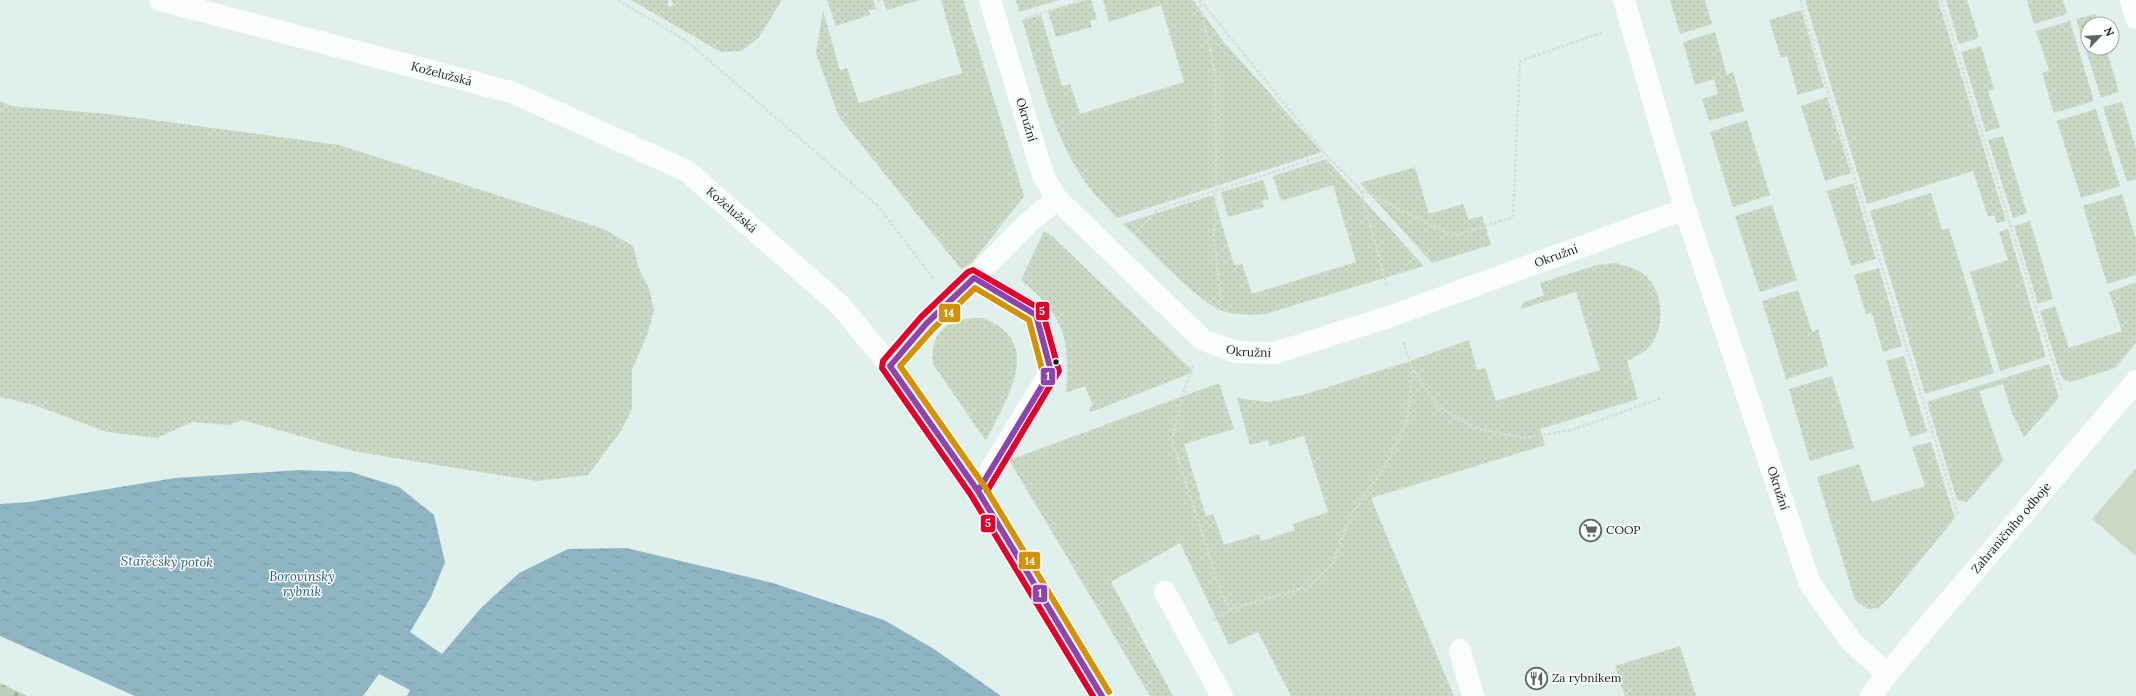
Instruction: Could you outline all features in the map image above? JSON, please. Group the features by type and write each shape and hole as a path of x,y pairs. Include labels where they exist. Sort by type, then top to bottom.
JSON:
{"street":[{"name":"Koželužská","path":"160,0 514,93 687,171 842,306 890,366 978,491 1102,696"},
{"name":"Okružní","path":"990,0 1043,175 1056,199 1203,340 1237,352 1275,353 1394,315 1685,209"},
{"name":"Okružní","path":"1624,0 1685,209 1810,584 1851,641 1887,674"},
{"path":"2131,0 2136,18"},
{"path":"890,366 927,323 1028,223 1056,199"},
{"path":"974,278 1036,315 1052,371 978,491"},
{"name":"Zahraničního odboje","path":"1887,674 2136,381"},
{"path":"1165,592 1222,696"},
{"path":"1460,650 1473,696"},
{"path":"1872,696 1887,674"}],"path":[{"path":"618,0 688,42 878,206 950,300"},
{"path":"878,0 879,4"},
{"path":"998,26 1084,0"},
{"path":"1200,0 1326,155 1361,190 1454,236 1513,217 1520,61 1631,22"},
{"path":"1800,0 1958,515"},
{"path":"1941,0 2062,392"},
{"path":"1115,255 1157,210 1326,155"},
{"path":"1361,190 1394,315 1414,371 1439,408 1478,429 1525,438 1572,430 1662,398"},
{"path":"1189,635 1234,608 1308,587 1332,565 1350,515 1385,467 1408,420 1414,371"}],"green space":[{"path":"631,0 669,0 667,4 670,7 674,4 671,0 782,0 759,37 742,51 721,52"},
{"path":"827,0 873,0 876,9 869,10 870,15 836,26"},
{"path":"883,0 920,0 887,10"},
{"path":"941,0 963,0 1024,196 971,264 961,269 839,117 816,53 823,11 840,70 847,68 859,103 962,73"},
{"path":"1016,0 1059,0 1019,12"},
{"path":"1086,0 1091,0 1097,19 1090,21 1092,27 1056,37 1048,11"},
{"path":"1103,0 1193,0 1223,41 1322,152 1117,218 1086,184 1068,153 1052,116 1022,20 1041,15 1062,86 1070,84 1080,114 1184,82 1161,5 1109,22"},
{"path":"1670,0 1705,0 1712,24 1680,34"},
{"path":"1805,0 1938,0 2006,221 1997,223 1994,215 1988,217 1973,171 1867,204"},
{"path":"1946,0 1967,0 1979,38 1959,44"},
{"path":"2027,0 2063,0 2067,14 2034,24"},
{"path":"1801,10 1824,87 1798,95 1787,56 1781,58 1769,20"},
{"path":"2080,18 2080,32 2076,19"},
{"path":"2070,21 2094,101 2054,113 2042,73 2049,70 2036,31"},
{"path":"1715,32 1727,75 1733,72 1744,111 1709,121 1702,99 1718,94 1714,79 1695,85 1683,42"},
{"path":"1981,46 1994,89 1988,91 2000,127 1986,132 1961,52"},
{"path":"2088,56 2108,56 2119,92 2101,98"},
{"path":"1827,97 1851,173 1825,181 1801,106"},
{"path":"0,101 11,106 108,114 339,145 604,229 633,246 639,269 650,291 654,311 647,335 632,370 632,409 621,431 588,475 537,481 357,452 242,420 229,425 192,422 157,438 107,432 34,405 0,397"},
{"path":"2122,102 2136,148 2136,179 2127,182 2103,107"},
{"path":"2096,109 2120,186 2081,198 2057,121"},
{"path":"1747,120 1770,195 1733,207 1710,132"},
{"path":"2003,136 2027,213 2013,218 1988,140"},
{"path":"1326,159 1424,266 1265,314 1236,314 1226,312 1215,307 1188,287 1123,224 1213,195 1234,265 1242,264 1252,294 1356,262 1333,185 1281,201 1273,176"},
{"path":"1415,167 1429,214 1463,204 1469,220 1482,216 1491,245 1432,263 1360,183"},
{"path":"1263,180 1269,199 1262,201 1264,207 1228,217 1221,192"},
{"path":"1853,183 1876,259 1851,266 1827,191"},
{"path":"1931,193 1942,230 1949,228 1994,373 1925,394 1870,211"},
{"path":"2122,194 2136,239 2136,275 2107,284 2083,206"},
{"path":"1772,205 1797,280 1760,292 1735,216"},
{"path":"2030,221 2053,299 2038,304 2014,226"},
{"path":"2008,229 2046,357 2000,371 1970,272 2008,260 1999,232"},
{"path":"1044,231 1053,237 1194,372 1091,412 1089,408 1093,406 1085,386 1066,393 1067,357 1062,330 1056,318 1047,306 1036,293 1021,280"},
{"path":"1616,263 1630,267 1642,273 1649,280 1655,288 1660,308 1659,329 1655,338 1645,351 1627,361 1638,399 1540,429 1545,445 1371,498 1454,696 1291,696 1258,632 1229,645 1180,543 1111,582 1173,696 1150,696 1009,460 1219,383 1234,429 1184,444 1206,516 1213,514 1224,545 1259,534 1261,541 1295,530 1293,524 1328,512 1304,436 1270,446 1268,440 1250,445 1237,398 1267,402 1303,395 1404,363 1469,340 1477,370 1485,368 1496,401 1600,370 1576,292 1521,309 1523,303 1544,295 1540,283 1597,265"},
{"path":"1879,268 1902,346 1883,352 1872,313 1866,314 1854,275"},
{"path":"2136,282 2136,343 2115,368 2071,382 2064,380 2060,374 2040,311 2055,306 2069,348 2122,331 2109,292"},
{"path":"1798,290 1812,332 1818,329 1828,366 1786,379 1762,301"},
{"path":"982,318 1002,328 1013,341 1017,356 1016,373 1010,390 1003,408 986,441 933,364 934,342 938,334 944,328 951,323 960,320"},
{"path":"1904,356 1927,432 1910,437 1886,361"},
{"path":"2049,364 2059,398 2024,437 2012,413 2003,384 1979,391 2003,461 1967,502 1957,500 1927,402"},
{"path":"1832,376 1854,448 1810,461 1789,389"},
{"path":"1931,442 1955,518 1888,599 1878,608 1868,609 1855,600 1817,477 1859,464 1872,502 1925,486 1912,447"},
{"path":"2136,468 2136,556 2092,519"},
{"path":"1680,646 1696,696 1625,696 1615,666"},
{"path":"0,683 27,696 0,696"}],"water":[{"name":"Borovinský rybník","path":"300,470 351,472 399,487 434,515 445,562 431,597 410,632 442,654 481,608 519,573 568,549 626,548 773,583 884,620 934,649 1001,696 407,696 410,690 379,674 363,696 135,696 0,636 0,504 29,502 175,478"}],"transit line":[{"name":"5","path":"987,491 1059,371 1042,310 973,270 968,272 921,317 883,361 882,368 971,495 1093,696"},
{"name":"1","path":"974,278 1036,315 1051,371 978,491 890,366 927,323 974,278"},
{"name":"14","path":"1043,373 1029,320 975,288 933,329 900,366 985,487 1109,692"},
{"name":"1","path":"978,491 1102,696"}],"place":[{"name":"COOP","path":"1590,530"},
{"name":"Za rybníkem","path":"1537,678"}],"water label":[{"name":"Stařečský potok","path":"167,561"}]}
